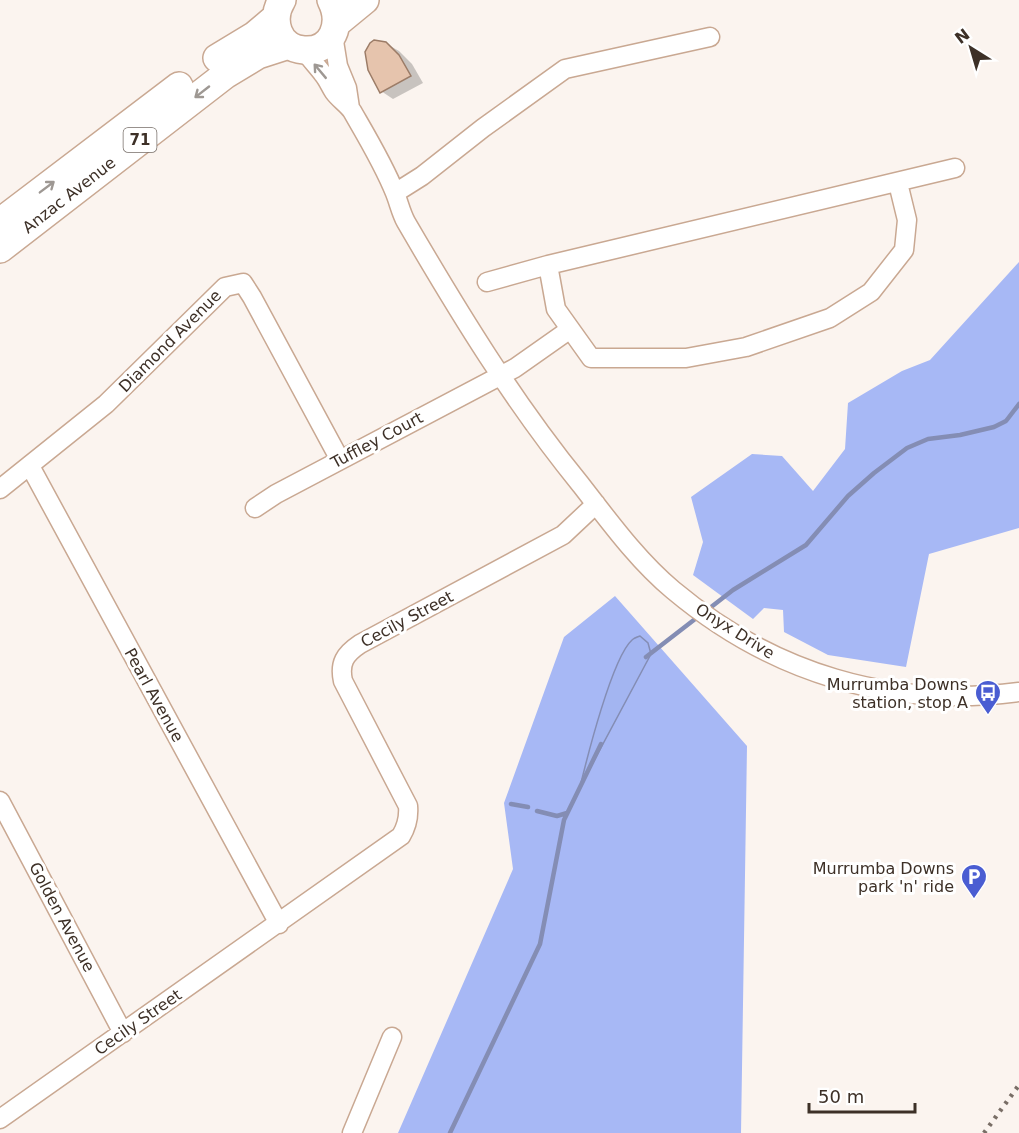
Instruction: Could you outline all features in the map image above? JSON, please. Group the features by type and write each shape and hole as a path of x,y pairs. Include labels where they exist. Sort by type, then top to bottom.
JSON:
{"highway":[{"name":"71","path":"279,9 279,34 297,48 316,49 326,43 333,19 365,0"},
{"name":"Anzac Avenue","path":"0,222 201,69 255,35 279,9"},
{"name":"Anzac Avenue","path":"0,249 225,75 258,55 297,48"}],"street":[{"path":"333,19 338,66 347,88 350,108"},
{"path":"395,193 422,176 483,128 565,69 710,37"},
{"path":"297,48 325,76 335,94 350,108 395,193 406,222 453,302 541,435 596,504"},
{"path":"487,282 548,265 955,168"},
{"path":"548,265 556,309 591,358 686,358 746,347 830,318 871,292 904,249 907,220 898,183"},
{"name":"Diamond Avenue","path":"0,489 106,404 225,287 243,283 340,460"},
{"name":"Tuffley Court","path":"255,508 276,494 520,365 569,330"},
{"name":"Pearl Avenue","path":"30,466 279,924"},
{"name":"Onyx Drive","path":"596,504 645,563 671,589 711,620 748,644 786,662 877,690 925,696 966,697 1019,692"},
{"name":"Cecily Street","path":"0,1119 401,836 409,816 405,797 343,681 342,664 345,656 360,644 563,535 596,504"},
{"name":"Golden Avenue","path":"0,801 123,1033"},
{"path":"351,1133 392,1038"}],"shaded area":[{"path":"1019,262 1019,528 929,554 906,667 828,655 784,632 783,610 764,608 753,619 693,575 703,542 691,497 752,454 782,456 813,491 845,449 848,403 902,371 930,360"},
{"path":"615,596 747,746 741,1133 398,1133 513,869 504,803 564,637"},
{"path":"640,636 648,643 651,654 580,787 601,709 616,666 632,640"}],"building":[{"path":"374,40 386,42 399,55 411,76 380,93 368,70 365,52"}],"waterway":[{"path":"706,611 733,590 806,545 848,496 907,448 928,439 994,427 1006,421 1019,404"},
{"path":"646,657 699,616"},
{"path":"450,1133 540,944 564,820 601,744"},
{"path":"511,804 528,807"},
{"path":"537,811 557,816 567,813"}],"railway":[{"path":"984,1133 1019,1085"}],"place":[{"name":"Murrumba Downs station, stop A","path":"988,716"},
{"name":"Murrumba Downs park 'n' ride","path":"974,900"}]}
